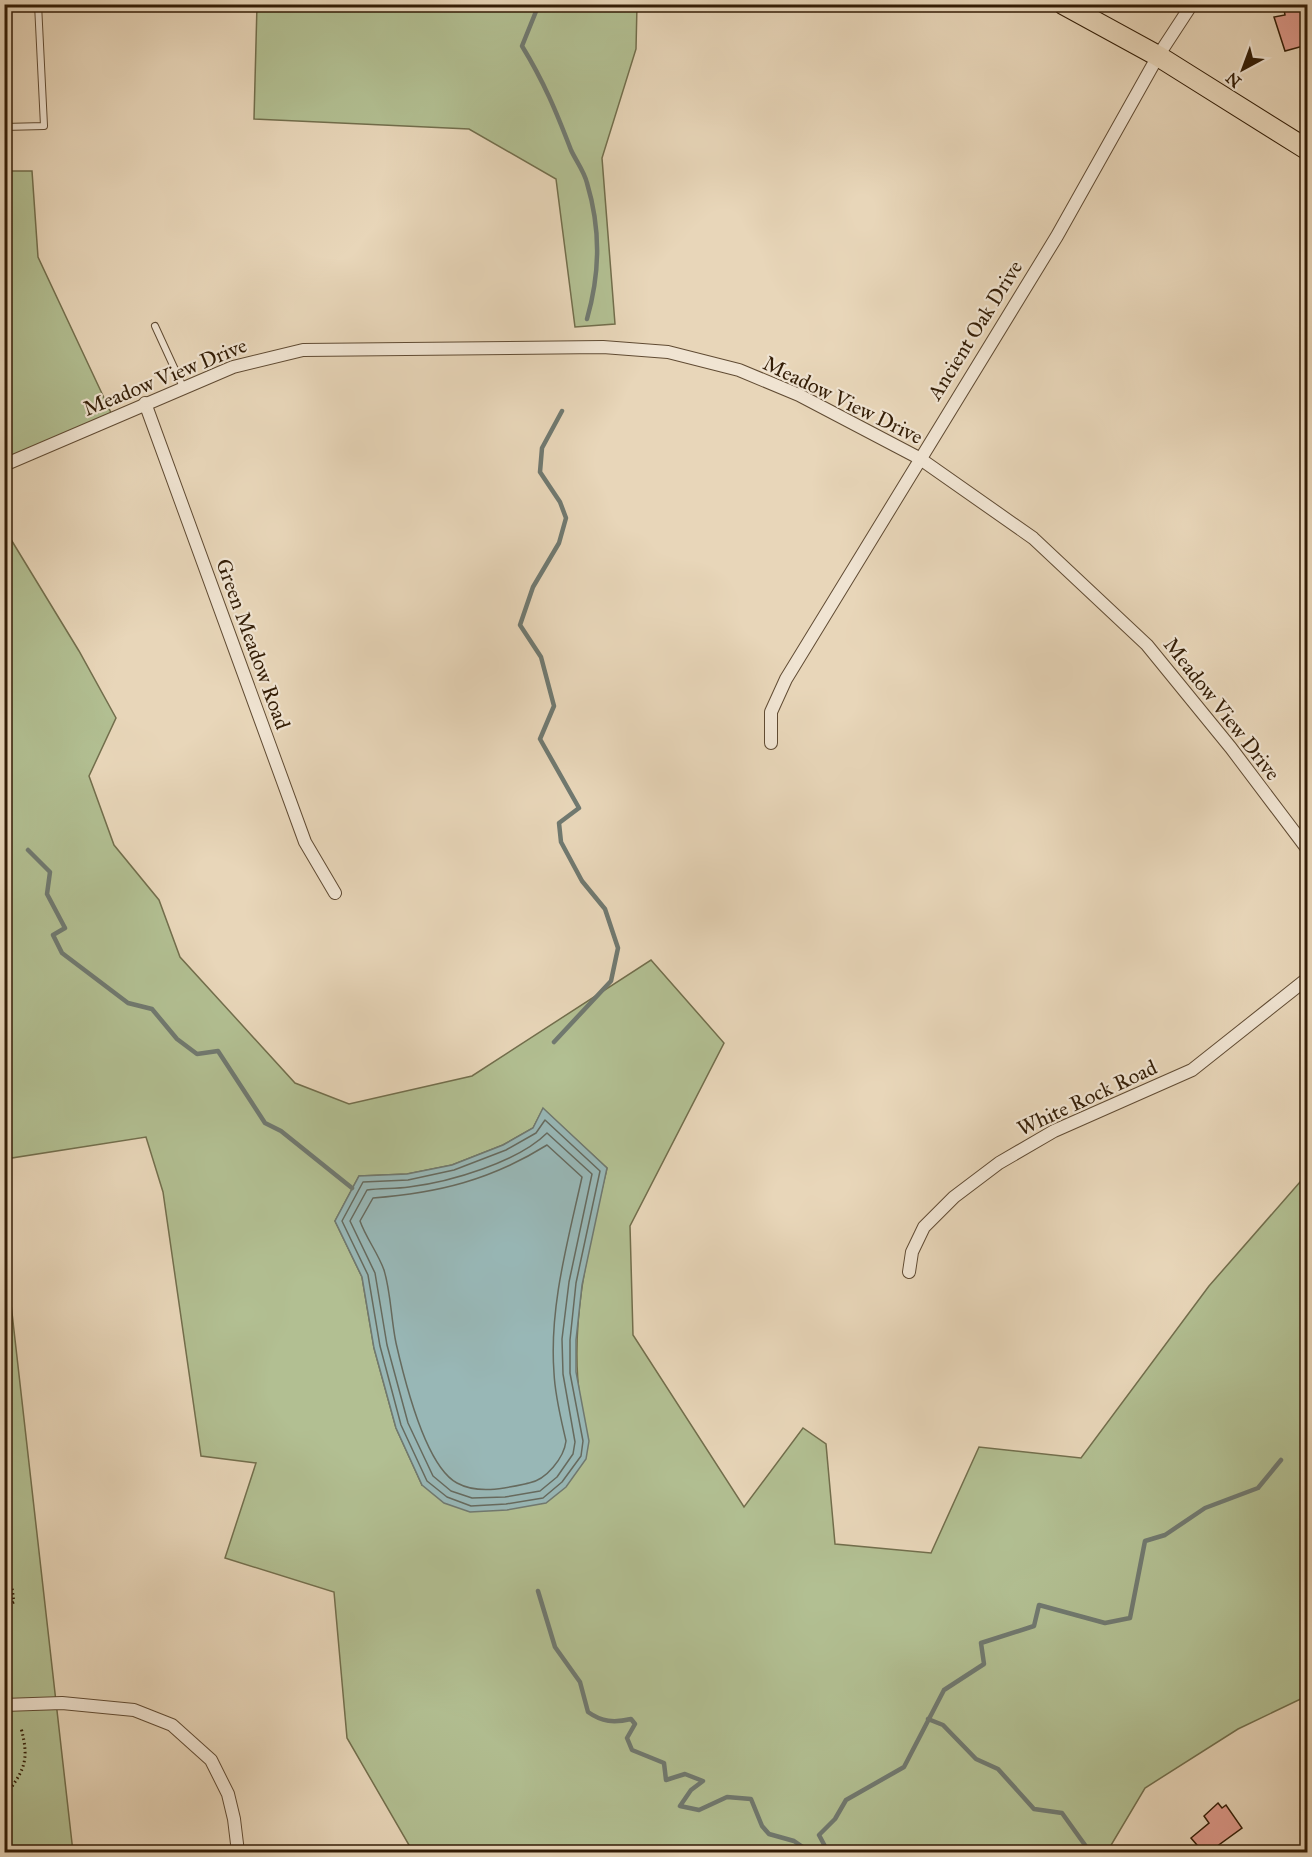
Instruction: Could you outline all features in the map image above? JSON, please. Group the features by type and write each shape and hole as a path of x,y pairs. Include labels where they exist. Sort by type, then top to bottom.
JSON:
{"main road":[{"path":"1063,4 1158,56 1308,150"}],"street":[{"name":"Ancient Oak Drive","path":"771,742 771,712 786,679 919,458 1057,236 1158,56 1192,4"},
{"name":"Meadow View Drive","path":"4,465 233,367 303,350 603,347 668,352 739,370 799,395 919,458 1033,538 1147,645 1231,748 1308,850"},
{"name":"Green Meadow Road","path":"145,403 304,842 335,894"},
{"name":"White Rock Road","path":"909,1272 912,1252 924,1227 954,1197 999,1163 1054,1131 1191,1070 1308,978"},
{"path":"4,1705 62,1703 135,1710 172,1725 211,1760 228,1794 238,1852"}],"lane":[{"path":"4,127 44,126 38,4"},
{"path":"155,326 183,387"}],"path":[{"path":"4,1578 12,1588 14,1602 4,1608"},
{"path":"4,1797 23,1772 25,1745 21,1728"}],"green space":[{"path":"257,5 637,5 636,49 602,158 615,324 575,327 556,179 469,129 254,119"},
{"path":"4,171 32,171 38,257 113,417 4,465"},
{"path":"4,528 79,651 116,718 89,776 114,845 159,900 180,957 295,1083 349,1104 472,1076 651,960 724,1043 630,1226 633,1335 744,1507 803,1428 826,1444 835,1544 931,1553 979,1447 1081,1458 1209,1286 1307,1174 1307,1696 1238,1729 1145,1788 1107,1852 413,1852 347,1738 334,1592 225,1558 256,1463 201,1456 163,1192 146,1137 5,1159","holes":["543,1109 607,1168 588,1254 579,1312 577,1370 580,1400 422,1485 396,1428 374,1348 362,1277 335,1221 359,1176 407,1174 452,1165 503,1145 533,1128"]},
{"path":"5,1251 73,1852 5,1852"}],"water":[{"path":"543,1108 607,1168 582,1285 576,1340 576,1372 589,1441 586,1459 566,1487 546,1503 507,1510 470,1512 444,1503 422,1485 396,1428 374,1348 362,1277 335,1221 359,1176 407,1174 452,1165 503,1145 533,1128"}],"building":[{"path":"1283,4 1301,4 1307,45 1285,51 1274,17 1285,15"},
{"path":"1218,1803 1222,1808 1226,1805 1242,1828 1209,1852 1203,1852 1191,1838 1209,1823 1204,1816"}],"waterway":[{"path":"539,4 522,46 549,97 571,150 584,174 592,200 597,251 594,285 587,319"},
{"path":"554,1042 611,981 618,948 605,909 582,881 561,842 559,823 579,808 540,739 554,706 541,657 520,625 533,587 559,543 566,518 560,502 540,472 542,448 562,411"},
{"path":"28,850 50,872 47,894 65,928 53,935 62,953 128,1003 152,1009 177,1039 197,1054 218,1051 265,1123 281,1131 352,1188"},
{"path":"828,1852 819,1835 835,1819 846,1800 904,1767 944,1690 984,1664 981,1643 1034,1626 1039,1605 1105,1623 1130,1618 1145,1541 1165,1535 1205,1508 1258,1488 1281,1460"},
{"path":"538,1591 555,1647 580,1682 588,1712 608,1721 631,1719 635,1724 627,1738 632,1750 664,1763 666,1780 685,1774 703,1781 691,1790 680,1806 699,1810 727,1797 751,1799 762,1826 769,1834 794,1841 810,1852"},
{"path":"928,1719 943,1725 976,1759 998,1769 1034,1809 1062,1813 1090,1852"}]}
